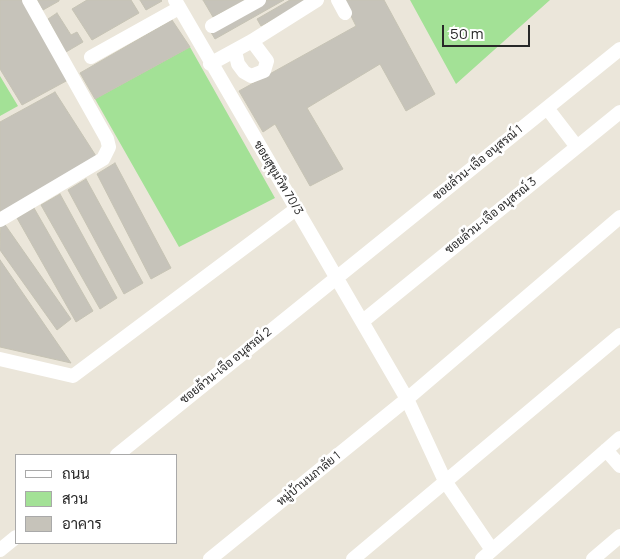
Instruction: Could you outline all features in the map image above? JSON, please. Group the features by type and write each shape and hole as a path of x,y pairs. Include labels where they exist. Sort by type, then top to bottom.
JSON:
{"street":[{"path":"0,220 103,159 109,147 103,132 29,0"},
{"path":"212,26 259,0"},
{"path":"210,64 252,42 318,0"},
{"path":"338,0 345,13"},
{"path":"91,57 177,4"},
{"name":"ซอยสุขุมวิท 70/3","path":"177,4 210,64 407,398 445,481 487,555"},
{"path":"235,51 238,64 244,72 251,76 264,71 267,61 252,42"},
{"name":"ซอยล้วน-เจือ อนุสรณ์ 1","path":"336,278 620,49"},
{"path":"547,108 577,146"},
{"name":"ซอยล้วน-เจือ อนุสรณ์ 3","path":"363,321 620,112"},
{"path":"0,359 72,376 296,208"},
{"name":"หมู่บ้านนภาลัย 1","path":"210,559 407,398 620,217"},
{"name":"ซอยล้วน-เจือ อนุสรณ์ 2","path":"118,454 336,278"},
{"path":"354,559 620,335"},
{"path":"487,555 620,438"},
{"path":"606,450 620,466"},
{"path":"593,559 620,536"},
{"path":"0,550 15,538"}],"green space":[{"path":"410,0 550,0 456,84"},
{"path":"190,47 275,198 179,247 95,99"},
{"path":"0,76 18,106 0,116"}],"building":[{"path":"0,0 22,0 68,80 22,105 0,69"},
{"path":"37,0 59,0 59,1 43,10"},
{"path":"87,0 131,0 139,13 92,40 72,9"},
{"path":"140,0 161,0 162,1 146,10"},
{"path":"203,0 245,0 213,17"},
{"path":"264,0 284,0 215,39 209,29"},
{"path":"290,0 308,0 261,26 257,19"},
{"path":"343,0 384,0 435,94 406,111 380,64 307,108 343,169 310,186 275,124 263,132 239,91 356,26"},
{"path":"57,13 71,35 77,32 83,42 66,52 48,19"},
{"path":"172,20 190,47 95,99 80,73"},
{"path":"55,92 96,156 0,213 0,122"},
{"path":"115,163 171,268 151,279 97,174"},
{"path":"86,179 143,283 124,294 68,190"},
{"path":"60,194 117,298 100,309 41,205"},
{"path":"34,208 93,311 76,322 17,218"},
{"path":"1,219 71,319 57,330 0,250"},
{"path":"0,260 71,363 0,347"}]}
